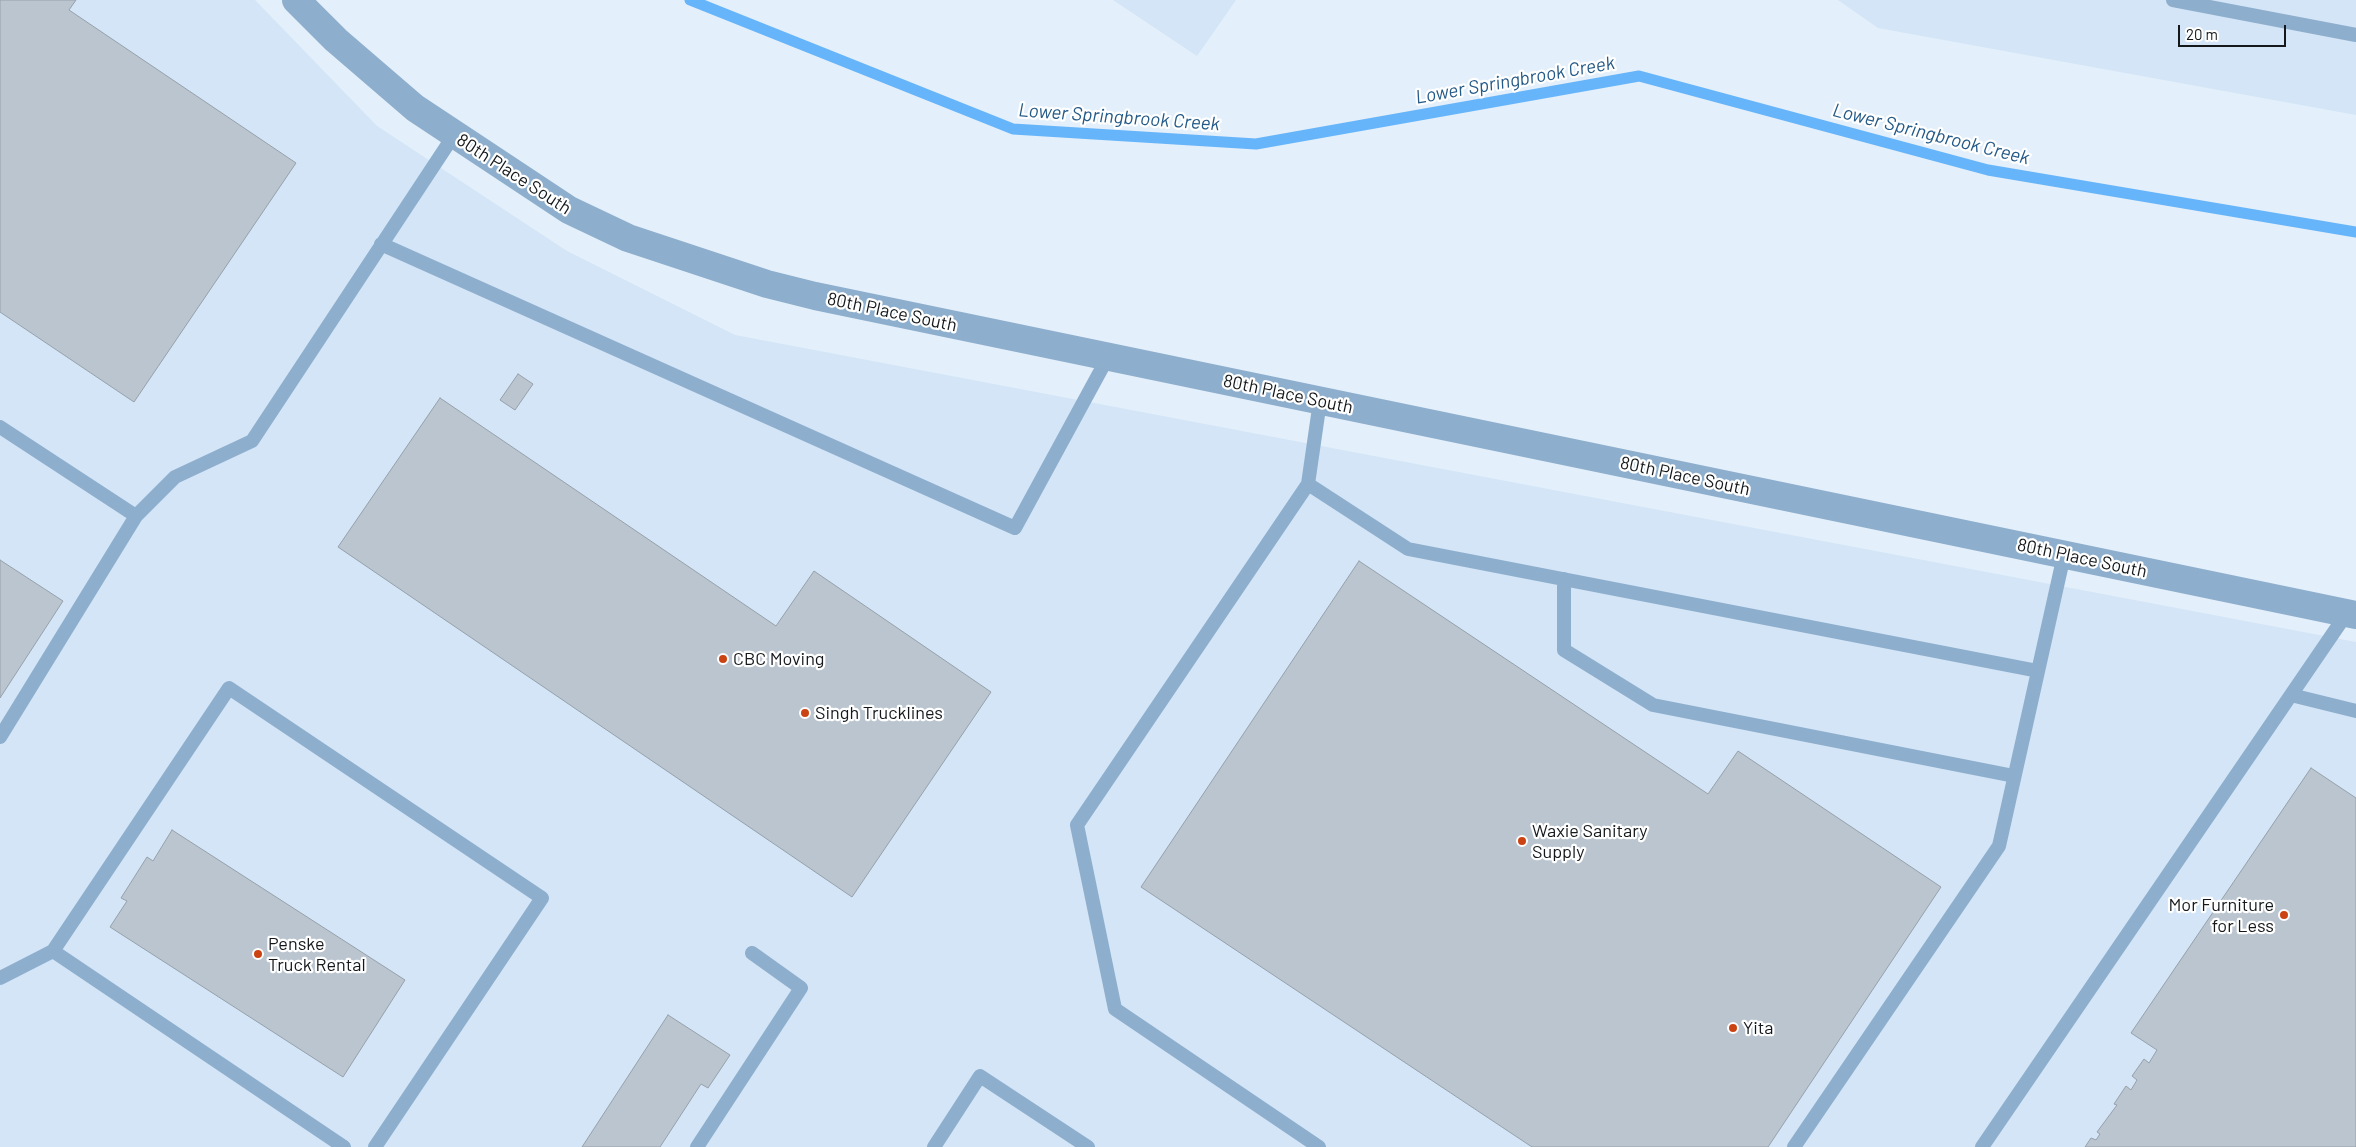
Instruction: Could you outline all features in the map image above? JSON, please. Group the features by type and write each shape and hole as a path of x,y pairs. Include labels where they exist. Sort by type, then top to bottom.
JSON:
{"street":[{"name":"80th Place South","path":"296,0 336,40 415,108 568,210 628,238 767,284 815,296 2352,614"}],"lane":[{"path":"2173,0 2356,35"},
{"path":"0,737 136,516 175,477 252,441 454,135"},
{"path":"381,244 1015,528 1108,357"},
{"path":"1319,1147 1115,1009 1077,826 1308,484 1320,401"},
{"path":"0,427 136,516"},
{"path":"1308,484 1408,549 2038,671"},
{"path":"1794,1147 1999,846 2064,555"},
{"path":"1564,579 1564,650 1653,705 2014,776"},
{"path":"1982,1147 2291,695 2352,614"},
{"path":"0,978 53,951 229,688 542,898 375,1147"},
{"path":"2291,695 2356,711"},
{"path":"53,951 344,1147"},
{"path":"697,1147 801,988 752,953"},
{"path":"934,1147 980,1076 1088,1147"}],"shaded area":[{"path":"0,0 255,0 377,126 567,251 735,335 2356,642 2356,1147 0,1147"},
{"path":"1113,0 1236,0 1197,56"},
{"path":"1838,0 2356,0 2356,115 1878,28"}],"building":[{"path":"0,0 76,0 69,10 296,163 134,402 0,312"},
{"path":"518,374 533,384 515,410 500,400"},
{"name":"CBC Moving","path":"440,398 776,626 814,571 991,692 852,897 338,547"},
{"path":"0,560 63,601 0,698"},
{"name":"Waxie Sanitary Supply","path":"1359,561 1708,794 1738,751 1941,887 1768,1147 1532,1147 1141,887"},
{"name":"Mor Furniture for Less","path":"2311,768 2356,798 2356,1147 2085,1147 2091,1138 2096,1140 2100,1134 2097,1132 2117,1105 2114,1104 2126,1086 2131,1090 2137,1080 2132,1076 2144,1059 2149,1063 2157,1050 2131,1033"},
{"name":"Penske Truck Rental","path":"172,830 405,980 343,1077 110,927 127,901 121,898 147,857 153,861"},
{"path":"668,1015 730,1055 708,1088 701,1084 660,1147 582,1147"}],"waterway":[{"name":"Lower Springbrook Creek","path":"690,0 1013,129 1256,144 1639,76 1988,170 2356,232"}],"place":[{"name":"CBC Moving","path":"723,659"},
{"name":"Singh Trucklines","path":"805,713"},
{"name":"Waxie Sanitary Supply","path":"1522,841"},
{"name":"Mor Furniture for Less","path":"2284,915"},
{"name":"Penske Truck Rental","path":"258,954"},
{"name":"Yita","path":"1733,1028"}]}
